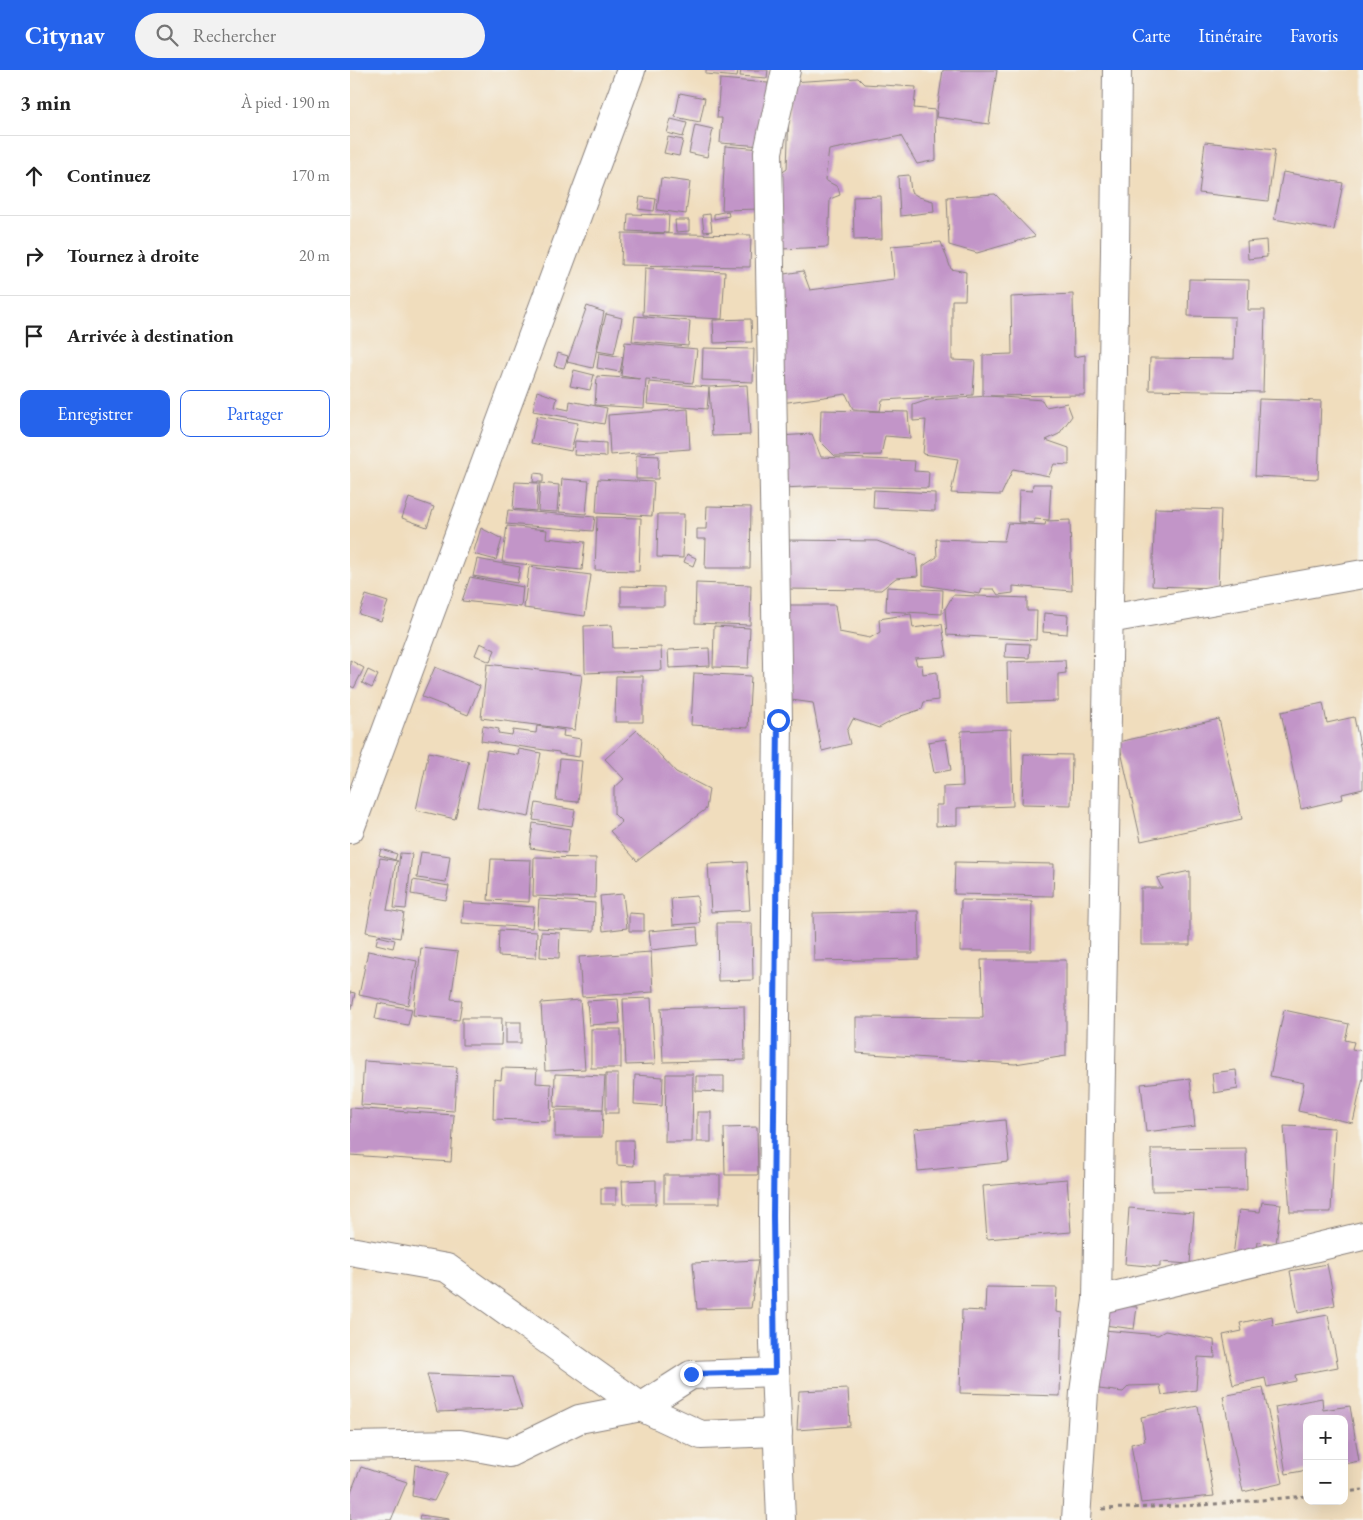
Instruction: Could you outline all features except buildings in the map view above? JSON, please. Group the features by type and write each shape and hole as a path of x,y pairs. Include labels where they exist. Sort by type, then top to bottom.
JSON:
{"street":[{"path":"350,829 631,70"},
{"path":"781,1520 775,1372 773,1216 778,720 768,152 786,70"},
{"path":"1077,1515 1084,1392 1096,1300 1117,70"},
{"path":"1109,619 1363,574"},
{"path":"1096,1300 1363,1236"},
{"path":"350,1251 447,1268 641,1407 701,1435 778,1432"},
{"path":"350,1446 460,1444 509,1453 579,1419 641,1407 691,1374 775,1372"}],"path":[{"path":"1348,1492 1363,1490"},
{"path":"1077,1515 1303,1496"}],"route":[{"path":"691,1374 775,1372 773,1216 778,720"}]}
